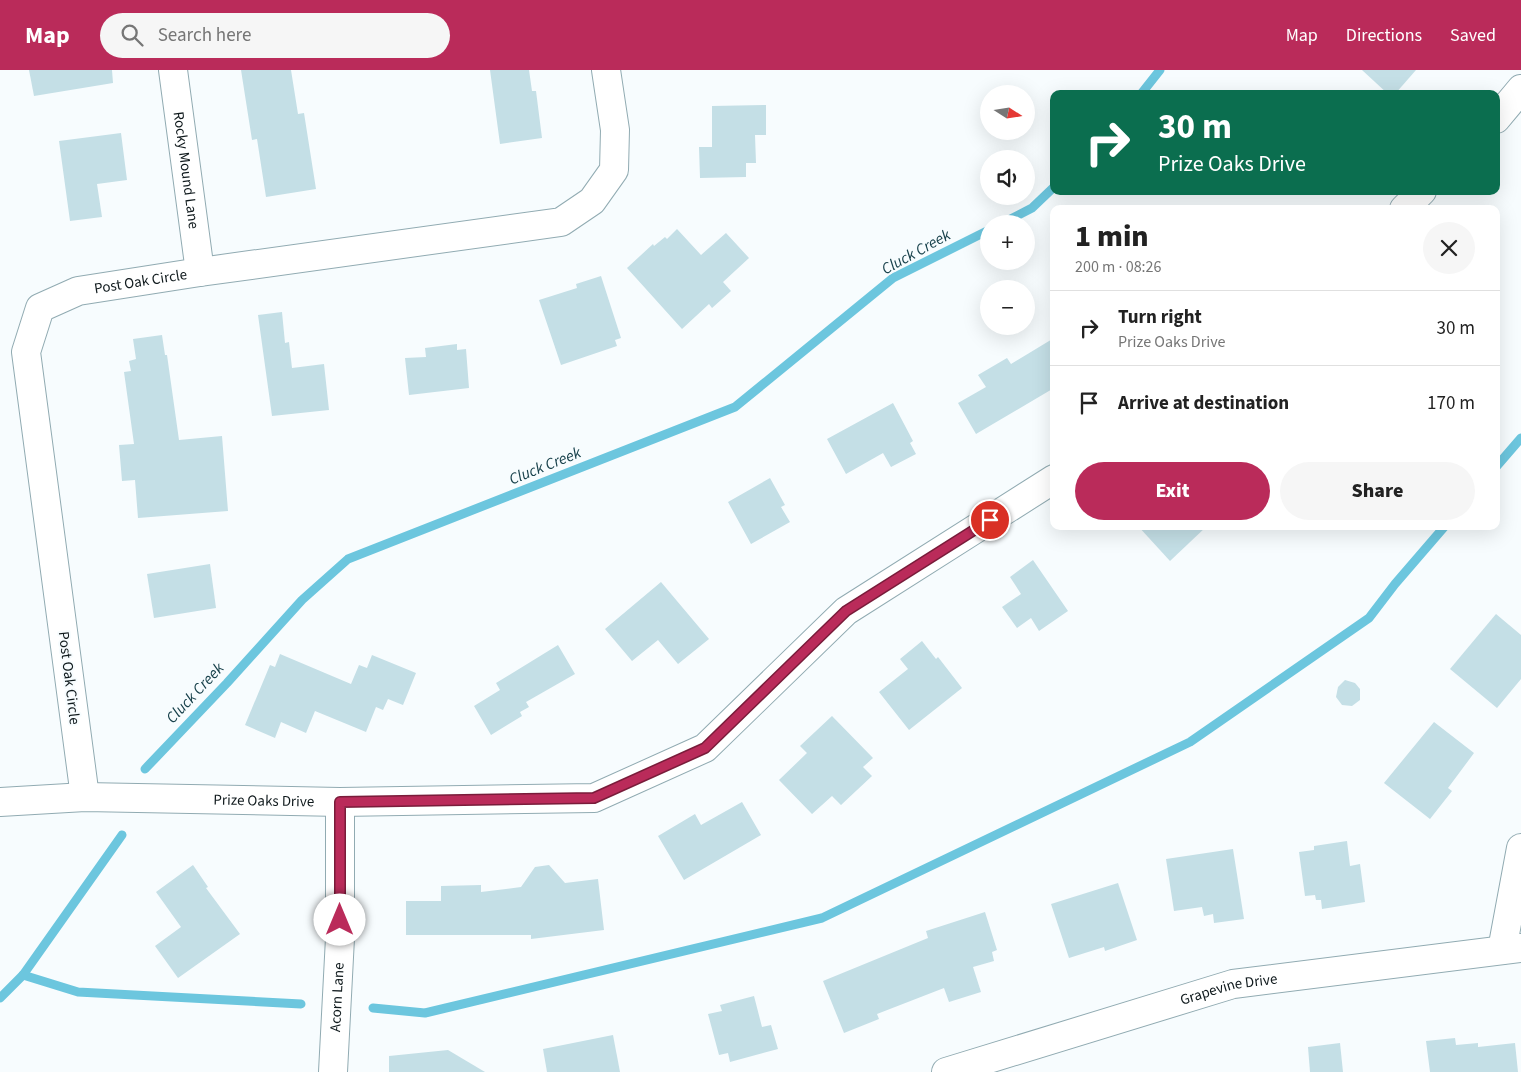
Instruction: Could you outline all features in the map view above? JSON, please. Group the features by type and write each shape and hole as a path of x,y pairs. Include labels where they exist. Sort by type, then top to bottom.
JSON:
{"street":[{"name":"Rocky Mound Lane","path":"173,70 200,272"},
{"name":"Post Oak Circle","path":"85,798 26,352 40,308 78,291 200,272 561,222 592,202 614,170 615,130 606,70"},
{"path":"1500,114 1521,89"},
{"path":"1408,205 1418,195"},
{"name":"Prize Oaks Drive","path":"0,802 85,798 340,802 594,798 705,748 846,611 1050,482"},
{"name":"Acorn Lane","path":"333,1072 340,938 340,802"},
{"path":"1512,949 1521,848"},
{"name":"Grapevine Drive","path":"946,1072 1233,984 1512,949"}],"building":[{"path":"29,70 112,70 113,83 34,96"},
{"path":"241,70 291,70 298,114 304,113 316,189 266,197 257,139 252,140"},
{"path":"490,70 529,70 532,91 536,91 542,138 500,144"},
{"path":"1362,70 1416,70 1398,90 1384,90"},
{"path":"766,105 766,135 755,135 756,163 746,163 746,177 700,178 699,147 712,147 712,106"},
{"path":"121,133 127,180 97,184 102,217 70,221 59,141"},
{"path":"677,229 701,255 726,233 749,258 723,282 731,291 712,308 709,304 682,329 627,268 653,244 654,246 665,237 667,239"},
{"path":"601,276 621,338 615,340 617,346 561,365 539,300 577,288 576,284"},
{"path":"282,312 285,343 289,342 292,368 324,364 329,410 272,416 258,315"},
{"path":"162,335 165,355 167,355 179,440 222,436 228,511 138,518 135,480 122,481 119,445 134,444 124,372 131,371 129,361 136,359 133,339"},
{"path":"1050,340 1050,390 976,434 958,403 986,387 978,375 1007,358 1011,364"},
{"path":"457,344 457,350 466,349 469,388 409,395 405,358 426,357 425,348"},
{"path":"893,403 913,441 910,443 916,454 891,467 883,453 846,474 827,439"},
{"path":"770,478 785,505 781,507 790,522 751,544 728,502"},
{"path":"1142,530 1203,530 1170,561"},
{"path":"1033,560 1068,611 1039,631 1031,618 1017,628 1002,607 1021,594 1010,577"},
{"path":"210,564 216,608 154,618 147,574"},
{"path":"661,582 709,639 678,664 658,640 632,661 605,629"},
{"path":"1496,614 1521,635 1521,679 1497,708 1450,669"},
{"path":"922,641 936,659 938,657 962,688 909,730 879,692 908,669 900,659"},
{"path":"558,645 575,674 526,702 529,707 520,712 522,716 491,735 474,706 500,690 496,683"},
{"path":"280,654 351,684 359,665 367,668 372,655 416,673 403,705 388,699 383,710 376,707 366,732 315,711 306,733 281,722 275,738 245,725 270,665 275,667"},
{"path":"1345,680 1355,683 1360,689 1360,700 1352,706 1342,705 1336,697 1338,687"},
{"path":"832,716 873,758 863,767 872,776 841,805 832,796 812,814 779,780 807,753 800,746"},
{"path":"1434,722 1474,753 1448,788 1452,791 1430,819 1384,783"},
{"path":"742,802 761,835 684,880 658,836 695,814 701,825"},
{"path":"1347,841 1350,866 1360,864 1365,902 1322,909 1321,900 1316,900 1315,895 1305,896 1299,852 1314,850 1314,846"},
{"path":"1233,849 1244,919 1214,923 1213,914 1204,916 1202,907 1174,911 1166,859"},
{"path":"193,865 208,887 206,888 240,934 178,978 155,946 181,927 156,892"},
{"path":"549,865 565,883 598,879 604,930 531,939 531,935 406,935 406,901 441,901 441,886 481,885 481,892 521,887 535,867"},
{"path":"1118,883 1137,940 1105,951 1104,947 1069,958 1051,904"},
{"path":"985,912 997,950 992,952 994,961 973,967 981,992 949,1002 944,988 877,1014 879,1019 844,1033 823,981 928,938 926,931"},
{"path":"754,996 762,1027 771,1025 778,1049 730,1062 728,1053 719,1055 708,1014 722,1011 720,1005"},
{"path":"613,1035 620,1072 547,1072 543,1049"},
{"path":"1455,1038 1456,1045 1478,1043 1478,1047 1515,1043 1518,1072 1430,1072 1426,1041"},
{"path":"1340,1043 1343,1072 1310,1072 1308,1047"},
{"path":"448,1050 485,1072 389,1072 389,1056"}],"waterway":[{"name":"Cluck Creek","path":"1144,90 1160,70"},
{"name":"Cluck Creek","path":"1018,215 1032,208 1050,191"},
{"name":"Cluck Creek","path":"145,769 227,683 302,600 348,559 735,407 893,278 980,234"},
{"path":"1500,462 1521,438"},
{"path":"373,1008 425,1013 822,918 1190,742 1369,618 1395,584 1442,530"},
{"name":"Cluck Creek","path":"0,998 23,975 122,835"},
{"path":"23,975 78,992 301,1004"}],"route":[{"path":"340,920 340,802 594,798 705,748 846,611 990,520"}]}
